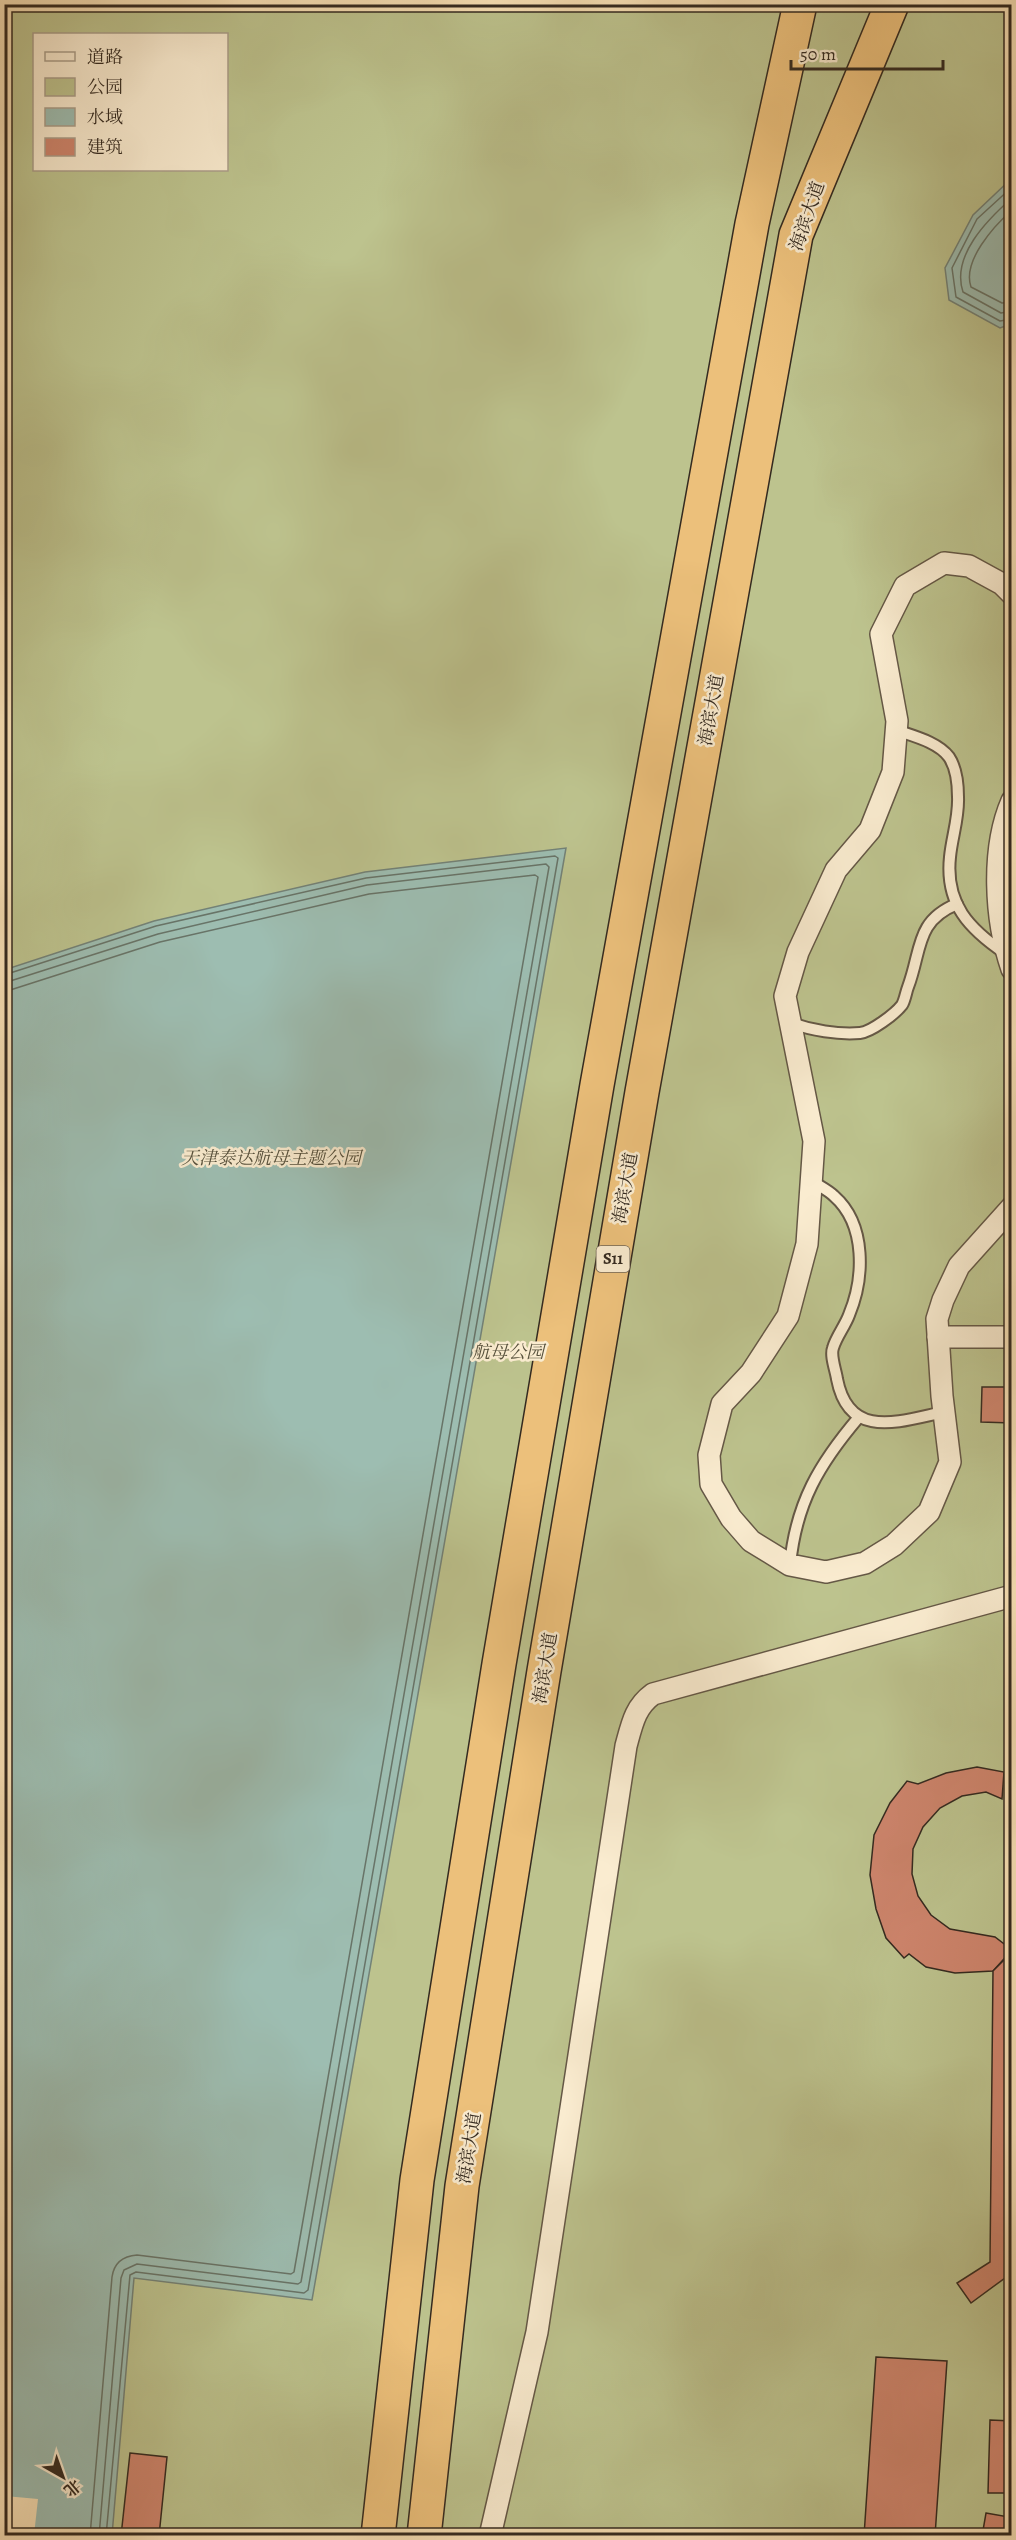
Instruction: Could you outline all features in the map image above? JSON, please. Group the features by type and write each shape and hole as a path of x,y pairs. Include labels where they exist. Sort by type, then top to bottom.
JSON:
{"highway":[{"name":"S11","path":"378,2535 417,2180 499,1664 595,1096 752,224 800,4"},
{"name":"海滨大道","path":"424,2535 462,2186 544,1671 642,1092 796,234 892,4"}],"street":[{"path":"1011,594 1002,584 969,566 945,563 905,586 881,634 888,665 896,730 893,772 870,830 836,870 798,952 785,996 814,1141 807,1244 788,1316 751,1373 723,1404 709,1455 711,1484 730,1518 751,1541 790,1565 826,1572 865,1563 894,1545 929,1512 950,1462 937,1319 942,1300 959,1266 1011,1207"},
{"path":"1009,961 997,885 1005,816 1011,801"},
{"path":"938,1337 1011,1337"},
{"path":"490,2535 537,2332 626,1746 634,1715 643,1702 653,1694 1011,1596"}],"lane":[{"path":"896,730 936,745 949,757 958,781 959,816 950,854 948,879 964,918 982,938 1009,961"},
{"path":"790,1023 822,1031 862,1033 884,1019 902,1004 926,928 938,911 957,904"},
{"path":"812,1181 835,1196 857,1231 859,1288 832,1350 840,1393 852,1413 868,1422 890,1423 944,1412"},
{"path":"790,1565 792,1543 809,1486 827,1457 859,1417"}],"green space":[{"name":"航母公园","path":"5,5 1011,5 1011,2535 5,2536"}],"water":[{"path":"1011,179 1011,324 1000,328 949,300 945,268 973,215"},
{"name":"天津泰达航母主题公园","path":"566,848 312,2300 134,2278 112,2535 5,2535 4,970 154,921 365,872"}],"pier":[{"path":"5,2496 38,2499 34,2535 5,2535"}],"building":[{"path":"982,1387 1012,1387 1012,1423 981,1422"},
{"path":"977,1767 1004,1772 1002,1799 986,1792 962,1796 940,1808 923,1827 913,1849 912,1874 918,1896 931,1915 950,1929 995,1937 1012,1950 993,1971 955,1973 926,1967 909,1954 904,1958 886,1938 876,1909 870,1875 874,1835 890,1803 907,1781 918,1784 946,1773"},
{"path":"1012,1952 1009,2275 971,2303 957,2283 990,2262 993,1971"},
{"path":"876,2357 947,2361 935,2536 864,2536"},
{"path":"990,2420 1012,2421 1012,2493 988,2493"},
{"path":"130,2453 167,2457 159,2536 121,2536"},
{"path":"986,2513 1009,2517 1005,2536 982,2536"}]}
